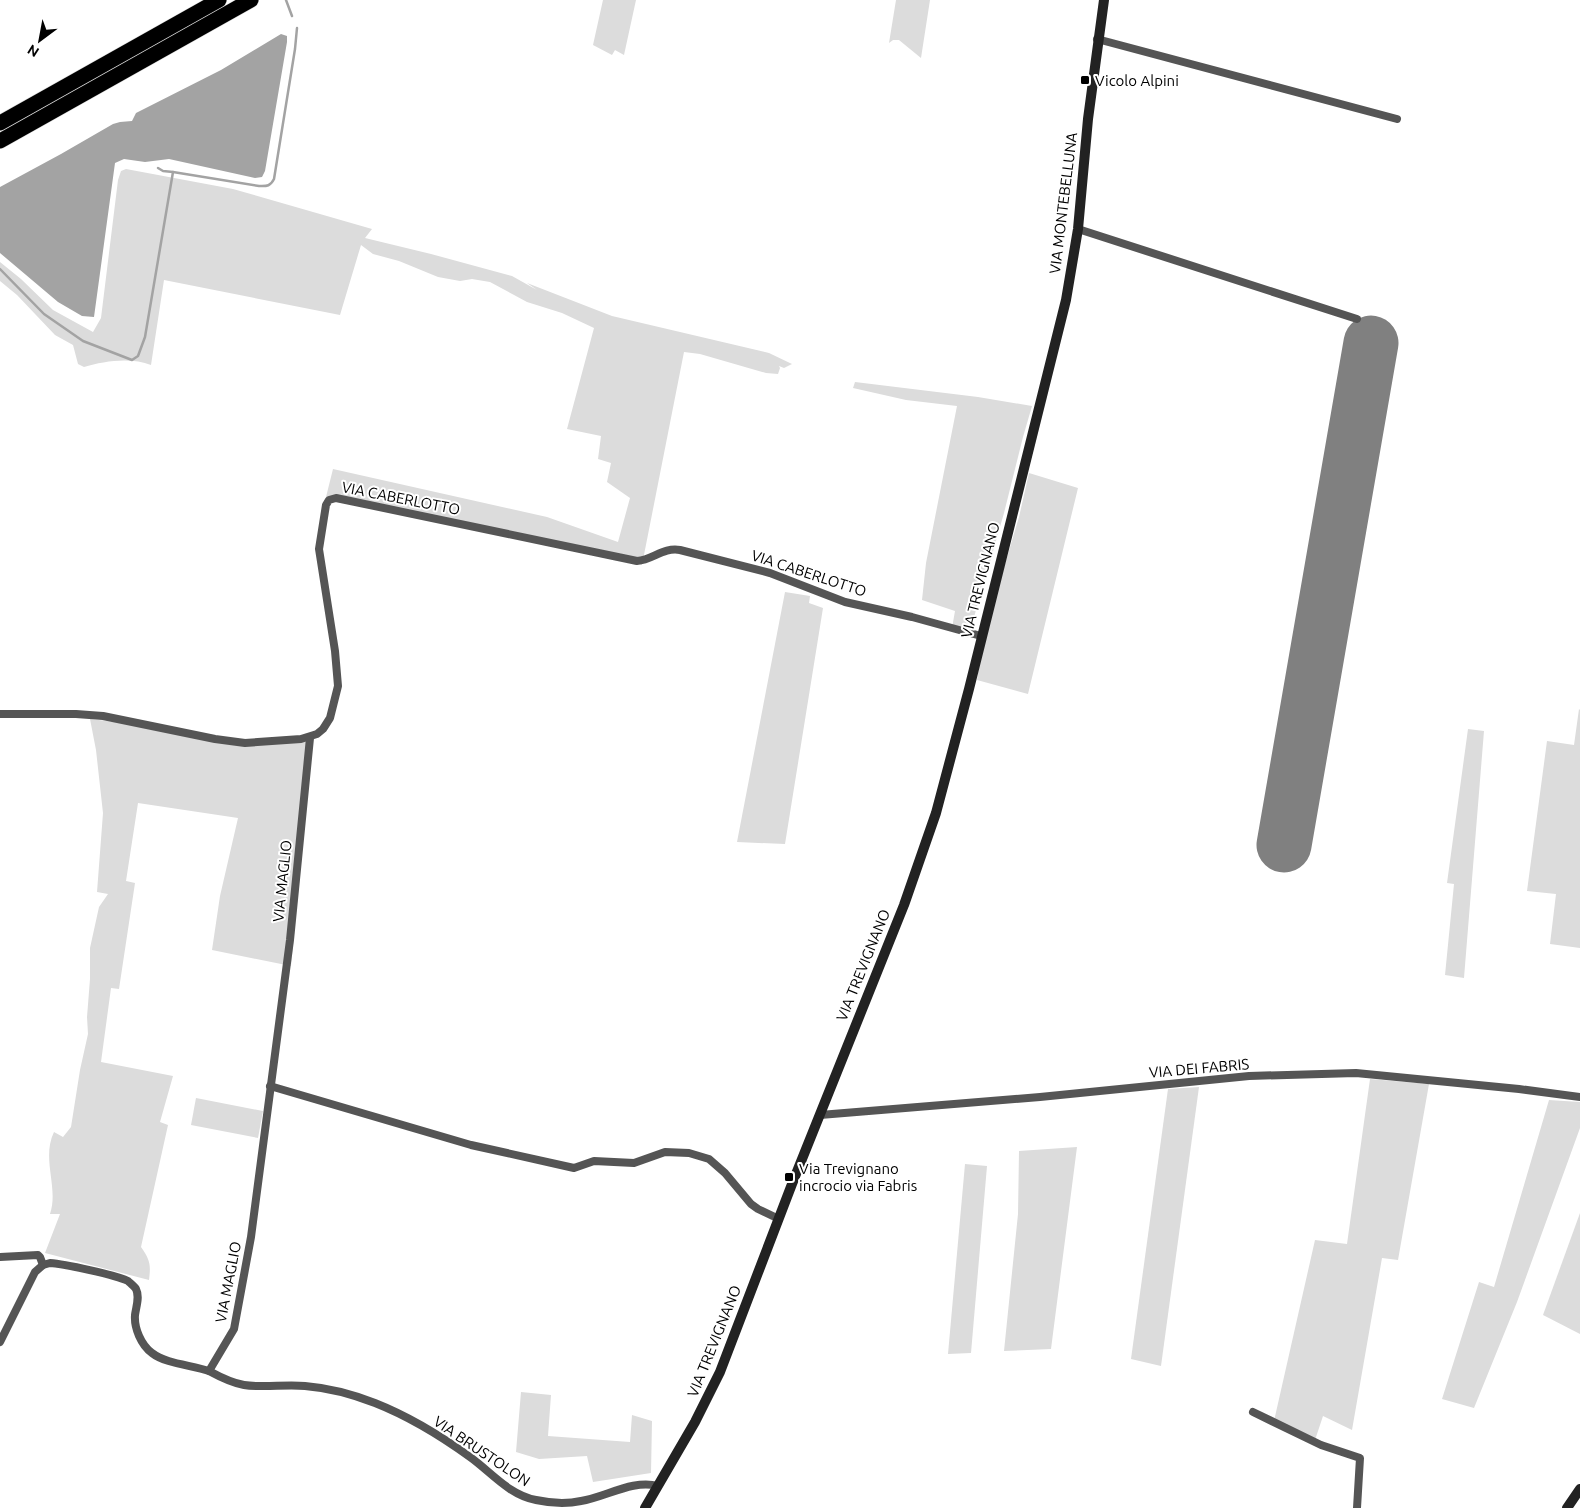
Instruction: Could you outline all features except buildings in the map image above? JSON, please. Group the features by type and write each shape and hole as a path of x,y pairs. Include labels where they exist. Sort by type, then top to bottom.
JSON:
{"highway":[{"path":"0,123 219,0"},
{"path":"0,141 251,0"}],"main road":[{"name":"VIA MONTEBELLUNA","path":"1038,408 1066,300 1078,229 1097,39 1104,0"},
{"name":"VIA TREVIGNANO","path":"645,1508 696,1422 720,1372 922,857 950,763 1038,408"},
{"path":"1567,1508 1580,1489"}],"street":[{"path":"1097,39 1397,119"},
{"path":"1078,229 1357,319"},
{"name":"VIA CABERLOTTO","path":"310,738 323,729 330,718 338,686 335,651 319,549 326,505 329,500 336,498 637,561 649,559 664,550 672,548 770,573 845,602 912,617 981,636"},
{"path":"0,714 103,716 231,742 245,743 310,738"},
{"name":"VIA MAGLIO","path":"209,1371 234,1328 251,1237 290,940 310,738"},
{"name":"VIA DEI FABRIS","path":"820,1115 1031,1098 1250,1076 1356,1073 1580,1097"},
{"path":"270,1086 471,1145 574,1168 594,1161 634,1163 665,1152 689,1153 709,1159 725,1173 751,1204 779,1219"},
{"path":"0,1257 38,1255 43,1265"},
{"path":"0,1342 35,1272 43,1265 57,1263 128,1281 136,1289 138,1299 135,1318 138,1332 151,1353 170,1362 209,1371"},
{"name":"VIA BRUSTOLON","path":"209,1371 244,1385 323,1388 339,1391 374,1403 408,1418 471,1457 516,1493 535,1500 579,1502 635,1486 648,1484 658,1486"},
{"path":"1252,1412 1320,1445 1360,1458 1357,1508"}],"shaded area":[{"path":"603,0 636,0 624,55 615,50 612,55 593,45"},
{"path":"896,0 930,0 921,58 899,40 893,40 889,43"},
{"path":"281,34 287,36 287,42 265,171 262,177 255,178 169,159 145,162 124,159 115,163 94,317 82,316 58,302 0,253 0,187 113,124 132,121 136,113 221,70"},
{"path":"126,169 233,189 372,229 365,238 512,276 537,290 527,283 612,316 769,353 792,364 784,368 779,366 778,374 766,373 700,354 684,352 642,565 326,497 333,469 547,517 618,542 630,498 607,482 611,463 598,459 601,436 567,429 594,328 562,313 527,302 490,282 472,279 460,281 438,277 399,261 373,254 361,245 340,315 164,280 151,365 135,361 118,361 84,367 78,364 73,345 55,335 17,295 0,281 0,262 53,310 93,332 101,318 118,180 121,171"},
{"path":"855,382 978,397 1032,406 968,638 952,628 955,611 922,600 926,563 957,406 906,400 853,388"},
{"path":"1029,473 1078,488 1028,694 977,680 984,635 1019,517"},
{"path":"785,592 810,596 809,603 823,608 785,844 737,842"},
{"path":"1579,709 1580,948 1550,944 1556,894 1527,891 1547,741 1574,745"},
{"path":"90,719 140,725 229,743 313,739 291,966 212,950 220,896 238,818 138,803 126,881 135,883 119,989 111,988 101,1062 173,1076 160,1122 168,1125 141,1247 149,1262 149,1280 45,1253 60,1214 50,1214 53,1194 49,1163 50,1142 54,1132 63,1137 71,1127 88,1034 90,948 99,907 108,894 97,892 103,813 96,750"},
{"path":"1468,729 1484,731 1464,978 1445,975 1454,884 1447,883"},
{"path":"1370,1079 1429,1084 1398,1260 1382,1258 1352,1430 1323,1416 1315,1440 1274,1421 1315,1240 1347,1244"},
{"path":"1199,1087 1161,1366 1131,1359 1168,1089"},
{"path":"196,1098 263,1111 258,1138 191,1125"},
{"path":"1549,1100 1580,1102 1580,1128 1517,1302 1474,1408 1442,1399 1479,1282 1494,1287"},
{"path":"1077,1147 1051,1349 1004,1351 1018,1214 1019,1151"},
{"path":"965,1164 987,1166 971,1353 948,1354"},
{"path":"1580,1213 1580,1334 1543,1315"},
{"path":"521,1392 551,1395 548,1436 630,1442 632,1415 652,1421 651,1473 593,1482 587,1456 539,1459 516,1452"}],"waterway":[{"path":"286,0 292,16"},
{"path":"0,269 44,314 83,341 132,360 138,356 145,337 173,172 259,186 266,186 271,183 274,179 297,28"},
{"path":"158,168 163,171 173,172"}],"runway":[{"path":"1284,845 1371,343"}],"place":[{"name":"Vicolo Alpini","path":"1085,80"},
{"name":"Via Trevignano incrocio via Fabris","path":"789,1177"}]}
